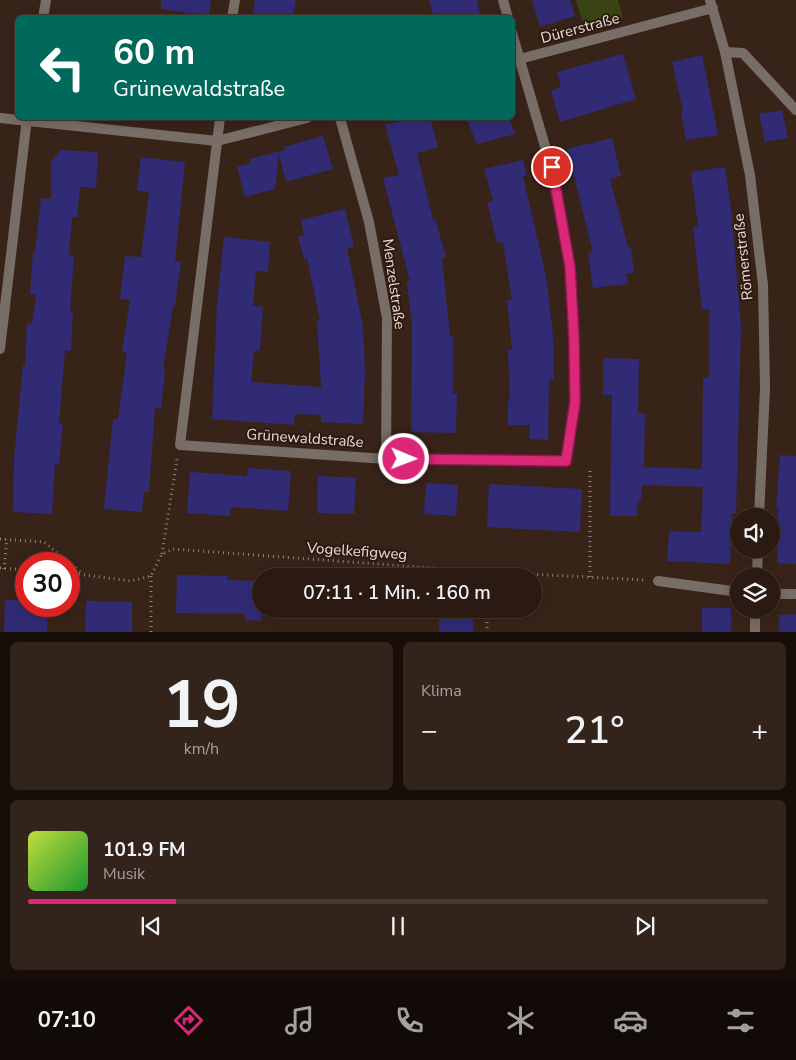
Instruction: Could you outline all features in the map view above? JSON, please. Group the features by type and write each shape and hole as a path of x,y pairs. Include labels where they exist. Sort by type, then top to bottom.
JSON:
{"street":[{"path":"44,15 46,0"},
{"path":"232,15 235,0"},
{"path":"503,0 507,15"},
{"name":"Römerstraße","path":"711,4 726,52 750,175 763,285 765,388 759,508"},
{"name":"Dürerstraße","path":"516,60 711,4"},
{"path":"726,52 743,53 796,110"},
{"name":"Grünewaldstraße","path":"180,445 386,459 566,461 575,402 570,267 552,167 516,60"},
{"path":"0,118 15,119"},
{"path":"0,350 26,120 217,141 299,120"},
{"path":"180,445 220,120"},
{"name":"Menzelstraße","path":"341,120 370,222 386,318 386,459"},
{"path":"658,581 730,591"},
{"path":"780,594 796,594"},
{"path":"754,632 755,618"}],"path":[{"path":"151,632 151,576 162,554 180,445"},
{"path":"590,471 590,577"},
{"path":"0,539 44,542 84,575"},
{"path":"7,539 2,568 15,569"},
{"name":"Vogelkefigweg","path":"162,554 173,548 415,568"},
{"path":"80,574 131,581 151,576"},
{"name":"Vogelkefigweg","path":"542,576 658,581"},
{"path":"486,632 487,618"}],"green space":[{"path":"576,0 618,0 623,18 585,30"}],"building":[{"path":"161,0 211,0 209,15 161,9"},
{"path":"255,0 296,0 294,15 253,15"},
{"path":"429,0 477,0 480,15 433,15"},
{"path":"532,0 570,0 575,16 540,27"},
{"path":"623,54 636,99 560,122 551,90 561,87 557,72"},
{"path":"702,55 718,135 686,140 681,111 683,110 672,62"},
{"path":"782,110 788,138 765,142 759,114"},
{"path":"404,120 431,120 438,147 417,153 433,220 435,219 446,257 442,258 450,336 453,336 453,394 457,394 456,433 411,432 412,327 407,281 410,281 383,178 399,175 385,125"},
{"path":"467,120 510,120 515,134 477,144"},
{"path":"323,136 333,169 286,182 279,154 275,189 245,197 237,167 251,163 250,159 285,150 284,147"},
{"path":"612,138 621,176 610,179 628,247 631,247 634,273 626,274 628,284 593,288 588,253 593,252 567,149"},
{"path":"61,150 98,152 96,188 80,187 77,217 72,217 69,255 74,255 70,312 73,312 71,351 65,350 59,423 63,424 59,465 55,464 52,514 13,512 14,460 23,365 25,366 27,323 32,324 36,295 30,294 33,252 35,252 41,198 51,199 51,161"},
{"path":"141,157 185,162 175,261 181,262 163,369 165,369 161,409 155,408 149,492 144,492 142,512 104,509 113,419 118,419 127,353 122,352 130,300 120,299 125,256 141,257 149,192 137,191"},
{"path":"523,160 527,175 523,176 546,276 553,335 554,380 549,380 548,440 530,439 530,425 508,425 508,401 510,401 508,350 512,350 507,300 512,300 503,242 497,243 487,202 493,201 484,169"},
{"path":"725,167 732,216 741,329 736,508 730,508 730,564 667,561 669,531 701,532 703,487 642,485 641,501 637,501 637,516 610,516 612,395 603,395 603,358 639,359 638,413 645,413 644,467 702,469 703,378 709,378 709,309 702,309 693,227 698,226 691,172"},
{"path":"345,209 354,247 347,248 363,326 365,371 363,424 321,422 321,415 295,414 294,425 212,419 217,304 224,237 270,242 268,272 256,271 253,306 263,307 260,351 254,351 251,382 321,387 317,321 320,321 307,258 304,259 298,236 304,235 301,220"},
{"path":"780,455 796,456 796,564 777,563 777,558 780,558 780,508 776,508"},
{"path":"248,468 291,471 288,511 231,507 230,516 187,513 190,472 247,476"},
{"path":"318,476 356,478 354,514 317,513"},
{"path":"426,483 458,485 456,516 424,514"},
{"path":"489,484 582,489 580,532 487,527"},
{"path":"177,575 227,576 227,580 252,581 252,618 261,618 261,621 245,620 245,614 176,613"},
{"path":"5,600 15,600 15,617 48,617 47,632 4,632"},
{"path":"86,601 132,602 132,632 85,632"},
{"path":"702,608 730,608 731,632 702,632"},
{"path":"796,614 796,632 779,632 780,615"},
{"path":"439,618 474,618 473,632 439,632"}],"route":[{"path":"404,459 566,461 575,402 574,338 570,267 552,167"}]}
